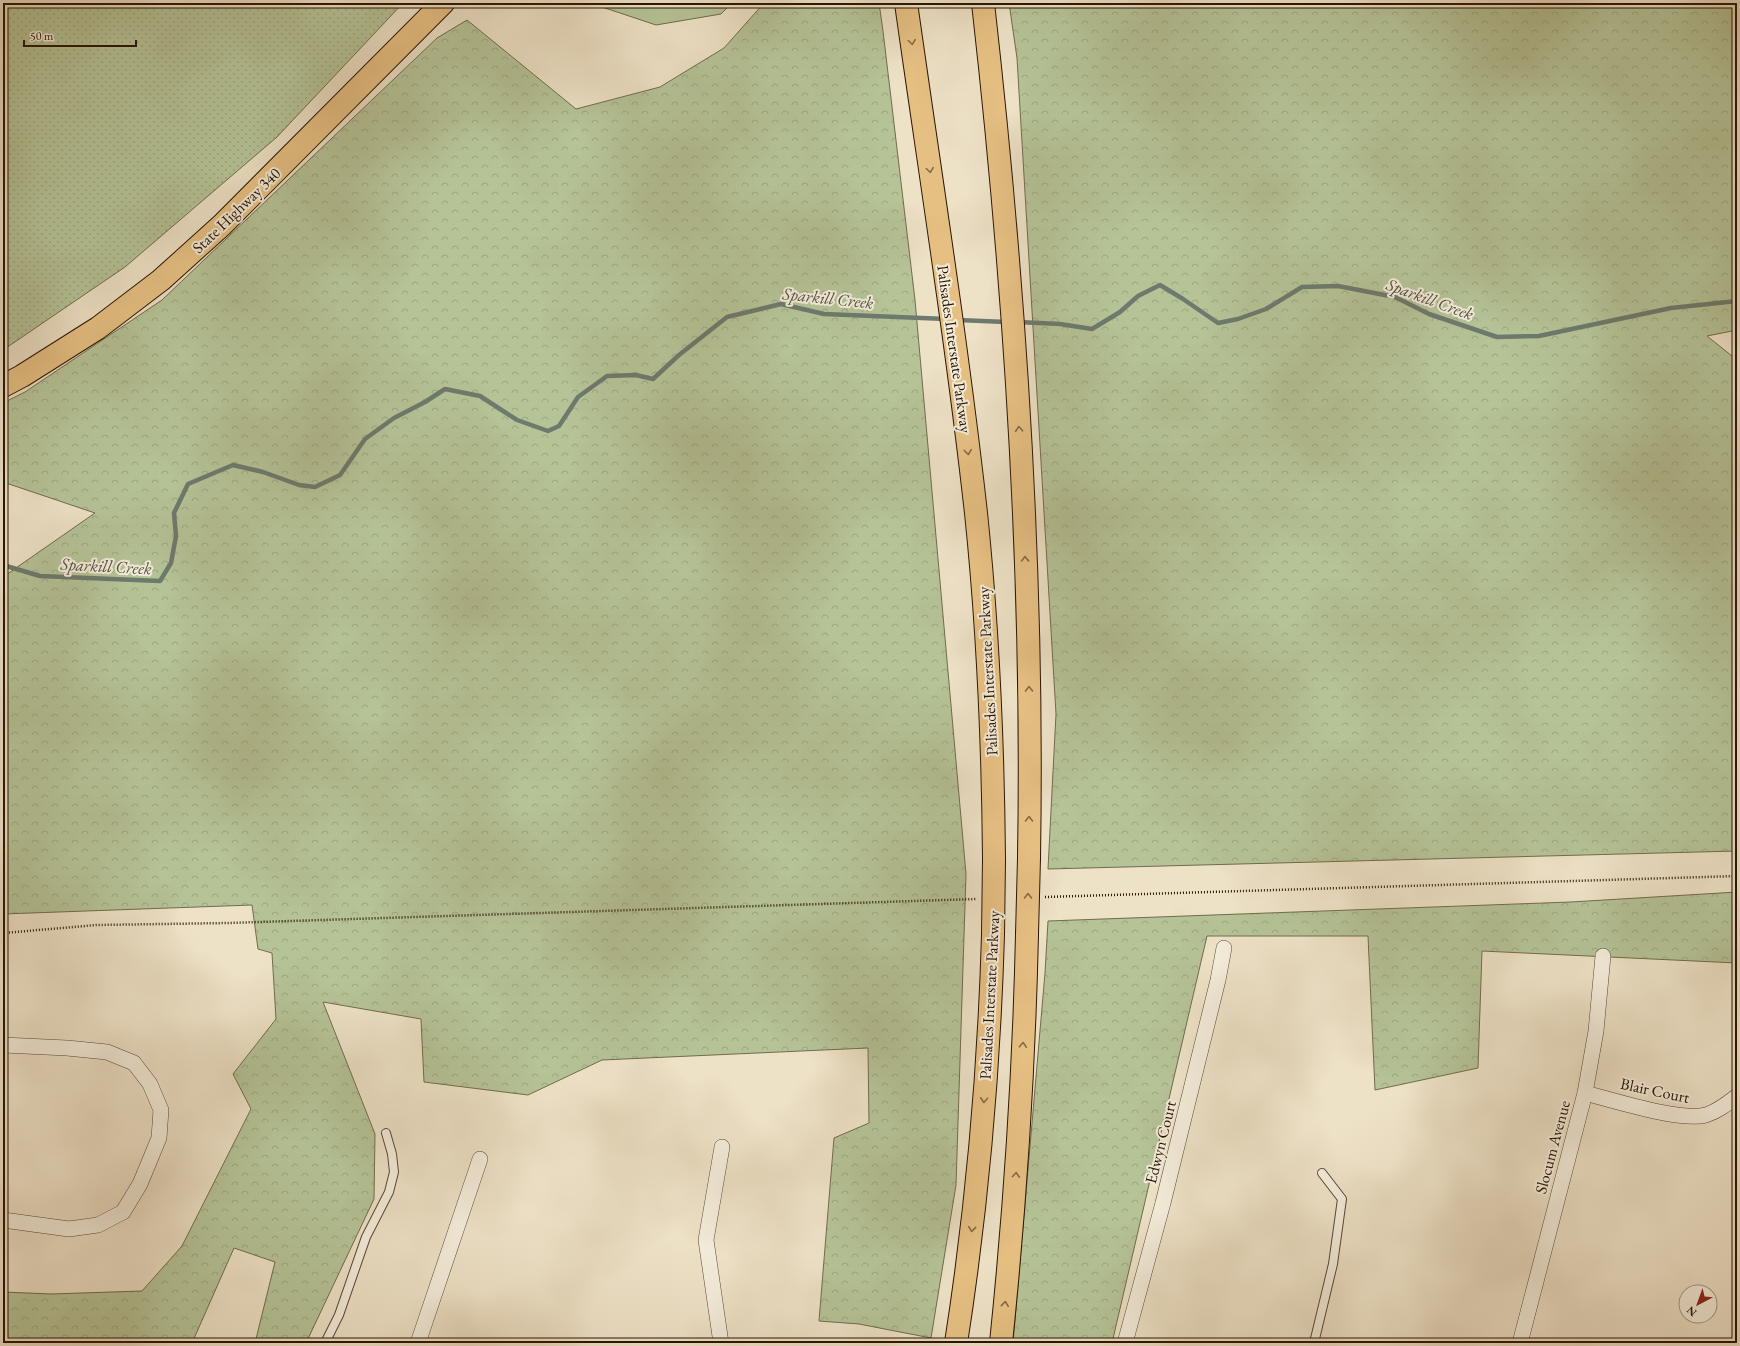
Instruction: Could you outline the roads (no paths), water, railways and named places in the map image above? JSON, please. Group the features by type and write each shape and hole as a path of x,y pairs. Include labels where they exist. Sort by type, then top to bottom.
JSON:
{"main road":[{"name":"State Highway 340","path":"3,386 22,376 98,328 161,280 222,225 443,3"},
{"name":"Palisades Interstate Parkway","path":"906,3 961,391 976,515 989,678 994,859 993,935 983,1112 967,1273 956,1343"},
{"path":"983,3 1008,253 1021,464 1029,692 1029,858 1025,1011 1016,1168 1001,1343"}],"street":[{"name":"Edwyn Court","path":"1125,1343 1165,1195 1218,980 1224,948"},
{"name":"Slocum Avenue","path":"1520,1343 1585,1093 1596,1031 1603,956"},
{"path":"3,1045 67,1048 107,1052 134,1063 150,1084 161,1110 158,1138 140,1184 123,1212 98,1225 69,1229 3,1220"},
{"name":"Blair Court","path":"1585,1093 1682,1117 1705,1115 1722,1108 1737,1096"},
{"path":"721,1343 706,1240 722,1147"},
{"path":"418,1343 480,1159"}],"lane":[{"path":"325,1343 339,1315 366,1236 389,1192 394,1172 392,1154 386,1133"},
{"path":"1314,1343 1332,1264 1342,1199 1322,1173"}],"waterway":[{"name":"Sparkill Creek","path":"1018,322 1060,324 1092,329 1120,312 1138,296 1160,285 1218,323 1238,319 1266,309 1302,287 1338,286 1395,297 1429,314 1497,337 1539,336 1671,308 1737,301"},
{"name":"Sparkill Creek","path":"3,565 40,576 160,581 171,563 176,536 174,513 188,484 233,465 263,472 299,485 315,487 340,475 365,439 394,418 425,402 445,389 480,396 517,420 548,431 559,426 578,397 607,376 636,375 653,379 679,355 727,317 781,304 824,314 946,319"},
{"name":"Sparkill Creek","path":"958,320 1006,322"}]}
